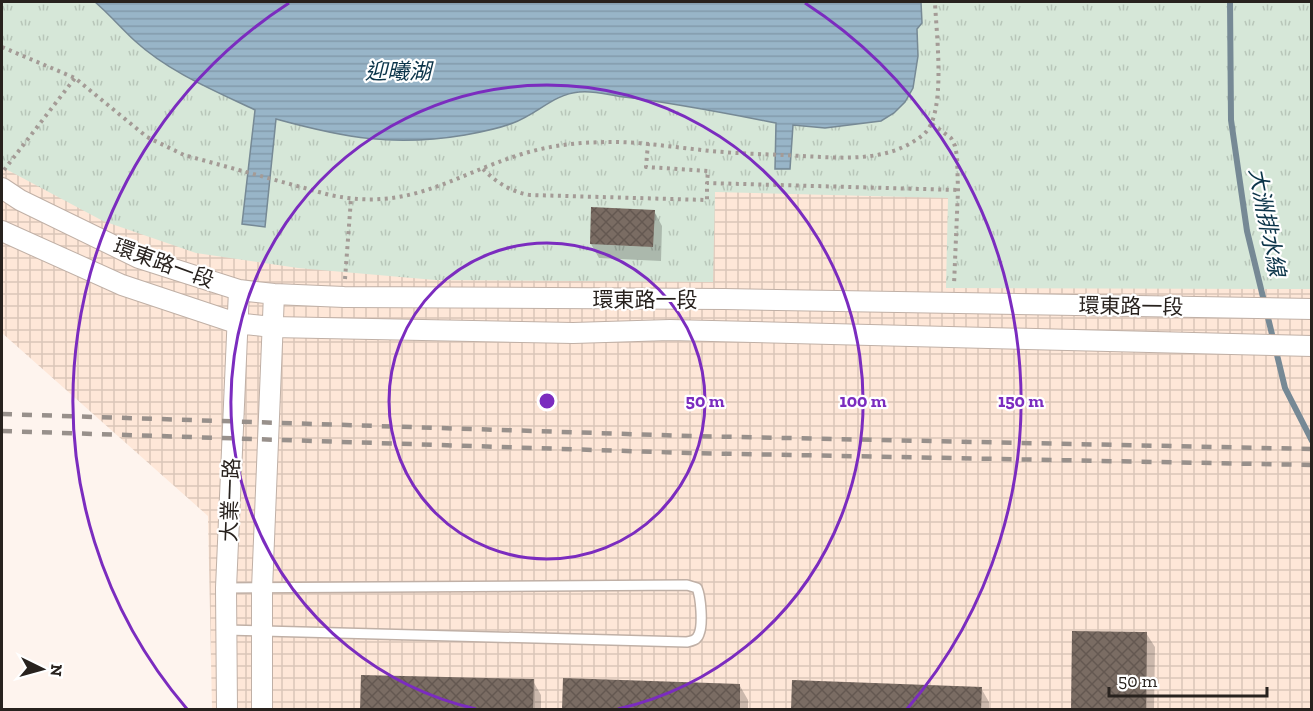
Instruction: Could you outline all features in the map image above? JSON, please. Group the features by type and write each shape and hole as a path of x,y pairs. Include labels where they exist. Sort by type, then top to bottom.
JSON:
{"street":[{"name":"環東路一段","path":"2,188 20,200 139,258 239,290 274,294 344,297 712,299 1311,309"},
{"name":"環東路一段","path":"2,231 122,285 236,323 272,327 573,333 670,330 1311,346"},
{"name":"大業一路","path":"226,710 226,588 239,290"},
{"name":"大業一路","path":"262,710 262,589 274,294"},
{"path":"859,334 860,302"}],"lane":[{"path":"225,630 687,642 694,640 700,634 701,597 697,588 687,585 226,588"}],"path":[{"path":"2,47 75,78 147,137 184,155 351,199 375,200 410,195 443,186 482,168 524,154 569,144 612,142 771,155 856,158 886,154 913,141 925,133 932,124 938,99 935,2"},
{"path":"2,174 75,78"},
{"path":"932,124 951,138 955,146 958,190 954,304"},
{"path":"482,168 503,185 521,194 707,200 708,171 646,167 648,144"},
{"path":"707,183 958,190"},
{"path":"344,297 351,199"}],"shaded area":[{"path":"2,2 1311,2 1311,709 212,709 208,516 2,333"}],"green space":[{"path":"2,2 1311,2 1311,289 946,288 948,198 715,192 713,282 435,280 298,268 196,253 103,221 2,167"}],"water":[{"name":"迎曦湖","path":"95,2 921,2 922,23 917,29 918,56 913,88 905,102 881,121 825,128 793,125 790,169 775,169 776,123 595,92 579,92 561,97 501,127 439,139 370,139 347,136 276,119 265,227 242,224 255,110 192,80 162,62 135,41"}],"building":[{"path":"591,207 655,210 653,247 590,244"},
{"path":"1072,631 1147,632 1146,710 1071,710"},
{"path":"361,675 534,679 533,710 360,710"},
{"path":"563,678 740,684 740,710 562,710"},
{"path":"792,680 982,687 981,710 791,710"}],"waterway":[{"name":"大洲排水線","path":"1230,2 1231,120 1247,231 1285,388 1312,441"}],"railway":[{"path":"2,414 690,436 1312,449"},
{"path":"2,431 689,453 1312,465"}]}
